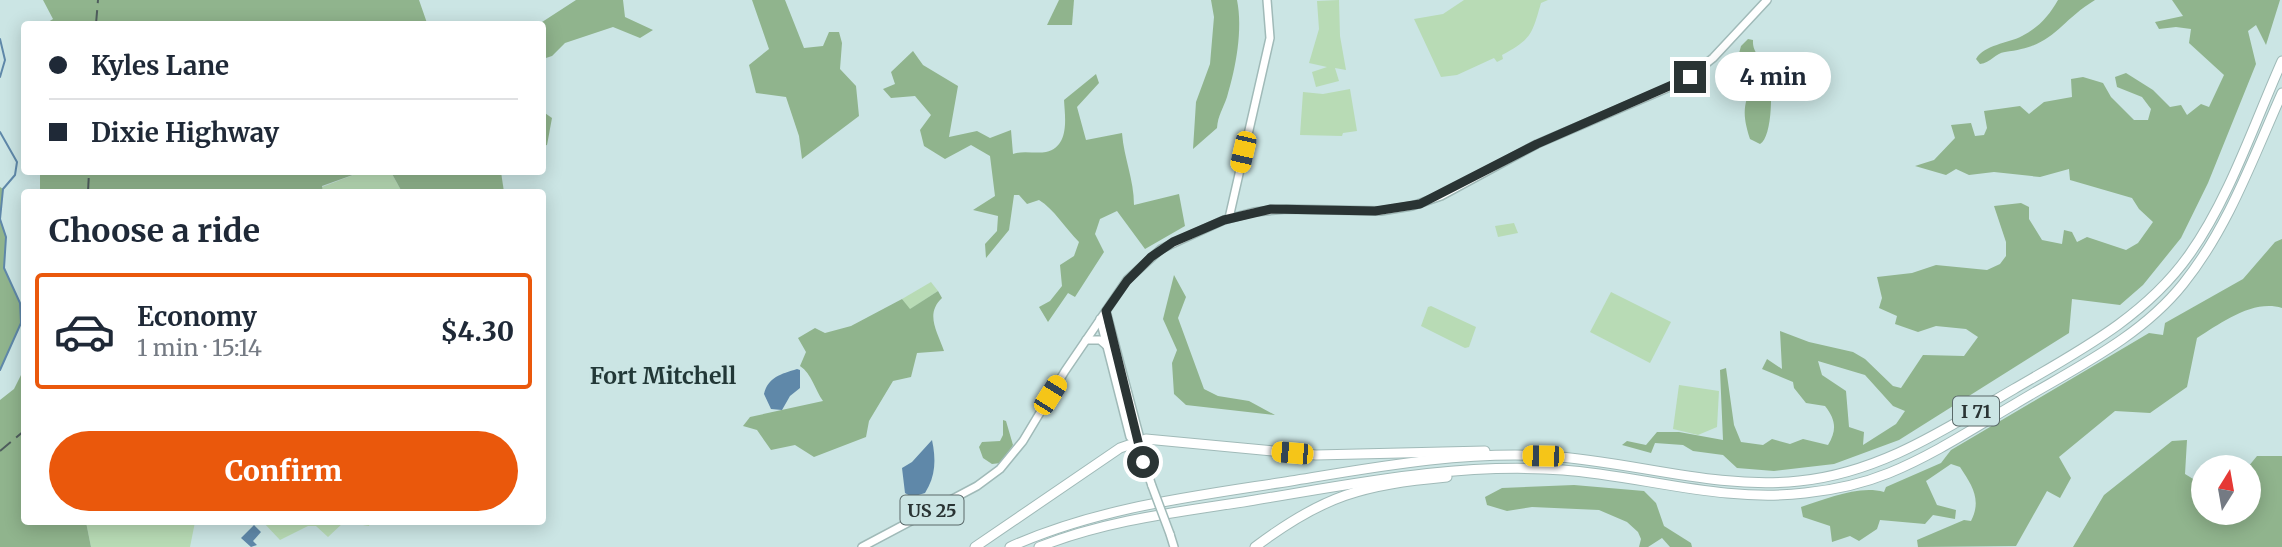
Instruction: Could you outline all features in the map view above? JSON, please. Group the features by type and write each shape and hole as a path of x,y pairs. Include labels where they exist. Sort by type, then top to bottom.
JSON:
{"highway":[{"name":"I 71","path":"1010,547 1068,524 1126,509 1395,464 1511,455 1581,458 1725,480 1775,482 1842,474 1912,448 2103,336 2161,289 2191,253 2210,221 2282,61"},
{"name":"I 71","path":"1040,547 1128,521 1380,480 1462,470 1547,469 1766,496 1805,494 1852,485 1914,461 2106,350 2138,327 2172,296 2198,265 2222,224 2282,93"},
{"path":"975,547 1120,448 1146,439 1316,455 1472,450 1511,455"},
{"path":"1255,547 1308,509 1354,492 1428,479 1547,469"}],"main road":[{"path":"1229,219 1270,38 1267,0"},
{"name":"US 25","path":"862,547 977,486 1000,469 1023,441 1086,340 1132,274 1161,249 1229,219 1271,209 1375,211 1400,209 1425,202 1537,144 1684,81 1713,58 1767,0"},
{"path":"1106,311 1139,435 1137,441 1174,547"},
{"path":"1100,319 1130,437 1137,441"},
{"path":"1086,340 1100,340 1107,346"}],"green space":[{"path":"43,0 419,0 426,21 50,21 53,19"},
{"path":"576,0 623,0 625,17 653,30 640,38 613,27 565,43 552,56 546,58 546,21 544,21"},
{"path":"752,0 785,0 804,48 823,46 829,32 839,32 842,43 840,69 856,86 859,116 802,159 799,136 786,97 756,93 749,65 769,49"},
{"path":"1059,0 1074,0 1072,25 1047,25"},
{"path":"1211,0 1237,0 1238,48 1217,128 1193,149 1196,102 1210,64 1214,17"},
{"path":"1339,0 1340,36 1346,70 1335,68 1339,81 1316,87 1312,72 1327,67 1309,63 1319,29 1317,1"},
{"path":"1464,0 1548,0 1541,3 1529,35 1502,55 1503,59 1497,62 1494,58 1457,75 1441,77 1414,19 1443,14"},
{"path":"2058,0 2095,0 2035,45 2002,53 1980,64 1976,59 1991,47 2028,33 2047,16"},
{"path":"2172,0 2280,0 2266,45 2256,25 2248,31 2256,64 2208,183 2181,238 2143,285 2120,305 2072,299 2069,333 1899,440 1834,464 1774,471 1737,468 1723,455 1693,451 1683,445 1655,443 1651,453 1622,445 1627,441 1646,445 1657,432 1679,432 1723,440 1720,370 1726,368 1734,425 1741,442 1763,445 1772,439 1790,444 1803,439 1828,445 1834,425 1825,406 1806,403 1794,388 1793,382 1762,369 1767,359 1782,369 1780,331 1809,342 1853,352 1865,359 1893,386 1901,388 1923,355 1964,356 1978,337 1966,329 1936,326 1918,332 1895,324 1897,316 1879,308 1882,298 1877,277 1912,273 1936,265 1987,270 2000,264 2006,256 2006,242 1994,206 2021,203 2029,207 2029,219 2042,240 2062,244 2064,230 2072,232 2077,242 2087,237 2126,250 2138,243 2153,222 2132,198 2070,180 2069,169 2040,177 1994,172 1969,175 1956,169 1946,175 1915,166 1934,160 1955,138 1951,125 1971,123 1975,136 1984,135 1987,128 1984,111 2020,106 2029,114 2044,102 2072,97 2071,79 2083,77 2103,83 2111,97 2134,120 2148,120 2151,109 2142,97 2117,87 2115,77 2126,73 2153,90 2170,107 2181,105 2187,115 2201,104 2209,107 2224,75 2189,43 2191,29 2159,29 2155,22 2183,16","holes":["1818,361 1865,375 1893,406 1905,411 1896,424 1863,445 1864,432 1849,427 1846,391 1822,375"]},
{"path":"1748,39 1753,40 1754,49 1766,65 1770,76 1770,121 1760,144 1750,139 1745,116 1746,103 1754,81 1746,63 1738,57 1741,46"},
{"path":"913,51 923,65 958,86 949,137 977,131 990,138 1011,130 1013,154 1054,149 1063,138 1064,100 1096,74 1099,83 1077,107 1086,140 1122,133 1134,205 1179,194 1185,226 1145,249 1117,211 1100,219 1095,234 1104,252 1075,297 1068,293 1048,322 1039,307 1050,301 1062,286 1060,265 1074,256 1079,242 1039,200 1027,204 1019,195 1014,195 1009,230 986,258 985,244 997,231 998,216 973,210 995,196 990,156 971,145 945,159 924,146 920,130 931,115 915,96 891,98 883,89 895,84 891,72"},
{"path":"1350,89 1357,131 1343,133 1342,136 1300,135 1303,92 1323,94"},
{"path":"546,114 552,118 546,145"},
{"path":"40,175 353,175 322,186 322,189 40,189"},
{"path":"353,175 393,175 400,189 322,189"},
{"path":"393,175 501,175 504,189 400,189"},
{"path":"0,187 3,189 0,219"},
{"path":"0,219 6,237 4,268 20,303 21,323 0,370"},
{"path":"1514,223 1518,233 1498,237 1495,226"},
{"path":"2282,239 2282,308 2271,306 2249,310 2197,338 2187,387 2150,413 2115,411 2059,457 2071,478 2060,498 2047,491 2016,546 1918,547 1917,540 1964,520 1971,521 1976,506 1972,486 1960,467 1951,464 1926,481 1937,505 1956,510 1955,519 1933,515 1925,524 1880,520 1877,529 1859,541 1850,536 1832,542 1830,526 1803,517 1801,507 1832,497 1864,490 1884,492 1886,487 1941,463 1951,450 2149,333 2163,335 2165,323 2243,279 2275,242"},
{"path":"1174,275 1186,297 1178,318 1204,389 1218,396 1249,401 1275,415 1186,405 1174,394 1172,363 1177,350 1163,319"},
{"path":"931,282 938,291 909,310 902,299"},
{"path":"938,291 942,298 933,317 944,351 917,353 911,377 893,381 869,421 866,437 814,457 795,445 771,450 757,430 743,426 750,417 823,401 800,366 806,352 798,338 815,328 825,333 851,326 902,299 910,309"},
{"path":"1611,292 1671,322 1650,363 1590,332"},
{"path":"1428,307 1476,327 1469,347 1465,348 1421,326"},
{"path":"21,375 21,525 87,525 91,547 0,547 0,400 14,389"},
{"path":"1679,385 1719,391 1717,427 1698,435 1673,429"},
{"path":"1003,420 1006,421 1013,445 1001,463 992,464 983,458 979,447 982,442 1000,441 1003,435"},
{"path":"2187,440 2185,474 2191,478 2191,525 2261,525 2261,456 2282,456 2282,547 2073,547 2104,495 2172,441"},
{"path":"1574,485 1644,491 1656,503 1664,526 1691,543 1692,547 1670,547 1662,538 1648,547 1639,547 1641,539 1638,532 1627,522 1599,510 1532,507 1507,511 1487,505 1485,497 1502,488"},
{"path":"87,525 194,525 190,547 91,547"},
{"path":"266,525 341,525 328,537 316,526 308,526 280,540"}],"water":[{"path":"800,370 800,388 790,396 782,410 771,409 764,394 766,388 772,380"},
{"path":"932,440 934,461 931,480 925,493 912,497 905,493 902,468 912,462"},
{"path":"254,525 261,532 253,541 257,545 251,547 241,538"}],"waterway":[{"path":"0,39 5,60 0,77"},
{"path":"0,132 17,162 15,175 3,189 0,219 6,237 4,268 20,303 21,323 0,370"}],"railway":[{"path":"96,21 98,0"},
{"path":"88,189 89,175"},
{"path":"0,451 21,434"}],"district":[{"name":"Fort Mitchell","path":"663,375"}],"route":[{"path":"1143,462 1137,441 1139,435 1106,311 1132,274 1161,249 1224,220 1256,211 1375,211 1420,204 1441,196 1537,144 1674,87 1690,77"}]}
